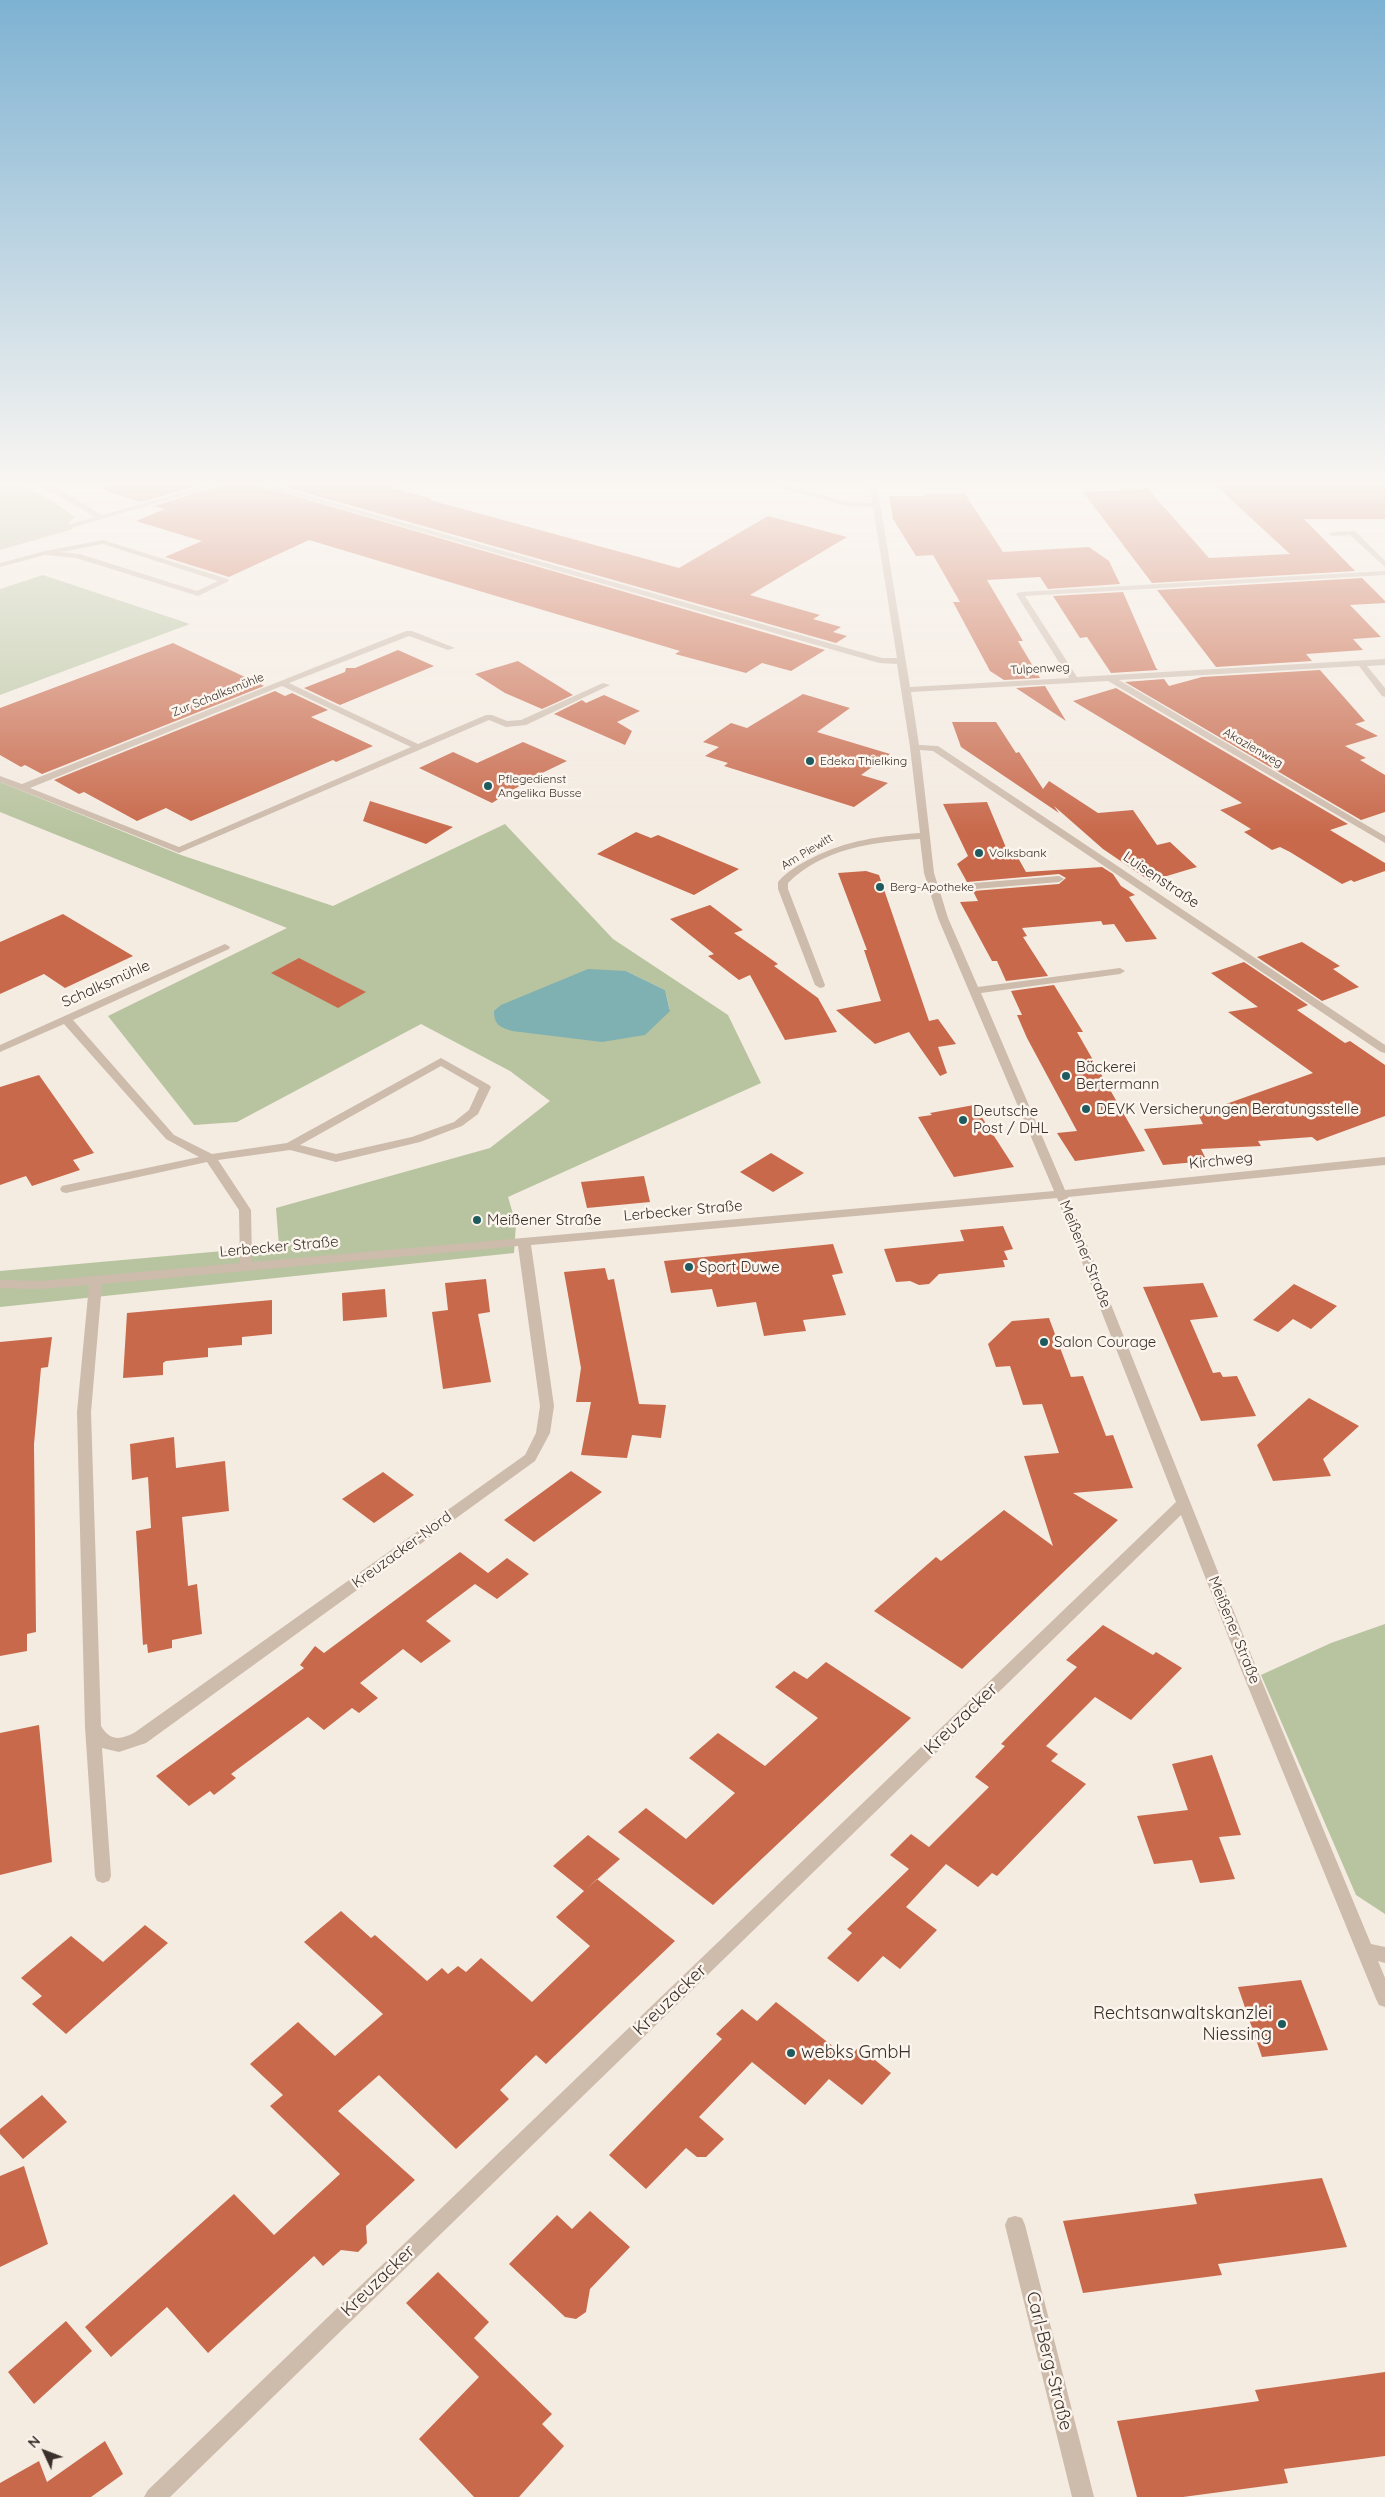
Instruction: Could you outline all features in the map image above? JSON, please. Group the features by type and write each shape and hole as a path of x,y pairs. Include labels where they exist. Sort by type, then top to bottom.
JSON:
{"street":[{"path":"670,601 882,661 901,661"},
{"name":"Meißener Straße","path":"891,601 916,747 924,836 929,873 934,889 973,992 1061,1194 1250,1672 1385,2000"},
{"path":"1024,601 1074,679"},
{"path":"282,683 409,633 451,648"},
{"name":"Tulpenweg","path":"906,690 1385,662"},
{"path":"1362,663 1385,694"},
{"name":"Akazienweg","path":"1108,678 1385,840"},
{"name":"Zur Schalksmühle","path":"22,788 282,683 419,748"},
{"path":"0,780 179,850 489,717 506,724 523,723 606,684"},
{"name":"Luisenstraße","path":"916,747 935,748 1385,1050"},
{"name":"Am Piewitt","path":"820,985 783,889 783,882 790,874 852,842 924,836"},
{"path":"934,889 1059,879"},
{"name":"Schalksmühle","path":"0,1049 225,947"},
{"path":"973,992 1120,971"},
{"path":"66,1019 170,1137 210,1158 245,1210 246,1266"},
{"path":"66,1189 210,1158 290,1146 441,1061 485,1087 474,1112 458,1124 416,1140 336,1158 290,1146"},
{"name":"Kirchweg","path":"1061,1194 1385,1161"},
{"name":"Lerbecker Straße","path":"0,1284 39,1285 1061,1194"},
{"name":"Kreuzacker-Nord","path":"93,1727 99,1738 107,1745 118,1746 140,1738 530,1458 538,1447 543,1433 546,1406 524,1241"},
{"path":"96,1280 84,1412 93,1727 104,1876"},
{"name":"Lerbecker Straße","path":"0,1293 39,1285"},
{"name":"Kreuzacker","path":"155,2497 1184,1503"},
{"path":"1364,1950 1385,1956"},
{"name":"Carl-Berg-Straße","path":"1015,2225 1083,2497"}],"green space":[{"path":"0,601 120,601 190,624 0,695"},
{"path":"0,782 181,855 333,906 505,824 613,939 728,1015 761,1083 508,1197 516,1224 514,1253 0,1307 0,1271 279,1246 276,1208 490,1148 550,1101 510,1071 421,1024 237,1122 194,1125 108,1016 287,928 0,812","holes":["626,971 665,990 670,1010"]},
{"path":"1385,1624 1385,1914 1356,1895 1261,1675 1331,1643"}],"water":[{"path":"588,969 626,971 665,990 670,1011 645,1035 602,1042 512,1031 496,1022 494,1011 501,1005"}],"building":[{"path":"511,601 655,601 825,650 791,671 762,663 746,673 675,654 680,651"},
{"path":"686,601 769,601 820,615 813,619 841,627 833,632 847,636 836,643"},
{"path":"959,601 999,601 1023,641 1018,641 1040,678 1004,680 990,671 953,602 960,602"},
{"path":"1056,601 1127,601 1158,670 1111,673 1087,637 1080,638"},
{"path":"1165,601 1385,601 1385,603 1350,605 1381,637 1353,639 1363,650 1306,654 1312,661 1216,667"},
{"path":"173,643 264,686 42,774 25,765 21,767 0,755 0,708"},
{"path":"398,650 434,666 340,705 304,688 345,672 346,668 355,668"},
{"path":"518,661 573,695 542,709 505,693 475,674"},
{"path":"1320,670 1365,721 1355,724 1378,736 1345,746 1366,758 1360,760 1385,775 1385,812 1361,820 1125,682 1164,679 1169,686 1202,677"},
{"path":"1045,686 1066,721 1016,688"},
{"path":"1116,688 1348,824 1330,830 1385,863 1385,871 1354,882 1351,880 1342,884 1290,852 1280,847 1272,850 1244,832 1251,829 1220,810 1242,803 1073,701"},
{"path":"275,691 285,696 292,693 328,710 311,717 373,746 336,762 333,760 191,821 166,808 137,821 84,792 79,794 54,780"},
{"path":"803,694 850,708 817,732 890,754 861,775 888,783 854,807 724,766 728,763 705,756 719,747 703,742 731,723 747,728"},
{"path":"604,695 640,711 617,722 632,731 625,745 554,714 582,700 586,703"},
{"path":"952,722 996,722 1016,753 1019,752 1043,789 1049,781 1098,813 1133,810 1157,845 1170,842 1197,867 1150,881 1103,849 1054,806 1059,813 961,747"},
{"path":"523,742 567,761 534,777 492,803 419,768 453,752 477,763"},
{"path":"370,801 453,827 426,844 363,821"},
{"path":"987,802 1007,850 1013,849 1026,872 1102,867 1113,874 1121,886 1135,895 1129,897 1157,939 1126,942 1114,924 1103,925 1101,921 1022,928 1027,936 1023,937 1048,976 1006,981 997,961 992,961 960,902 978,901 973,891 1059,884 1066,878 1059,874 967,882 957,864 968,856 943,804"},
{"path":"636,832 651,838 658,835 739,869 694,895 597,854"},
{"path":"866,871 879,875 929,1021 938,1019 956,1044 938,1047 947,1073 940,1076 909,1032 875,1044 836,1010 881,1001 864,950 867,950 838,873"},
{"path":"710,905 743,930 734,933 778,964 774,966 818,998 837,1032 785,1040 750,975 739,980 708,956 714,954 670,919"},
{"path":"63,914 133,956 65,988 44,974 0,994 0,942"},
{"path":"1302,942 1340,966 1333,969 1359,987 1322,1001 1257,957"},
{"path":"299,958 366,992 338,1008 271,973"},
{"path":"1244,962 1308,1005 1297,1010 1345,1043 1350,1041 1385,1065 1385,1116 1317,1141 1312,1137 1258,1141 1261,1146 1201,1149 1207,1161 1163,1165 1144,1129 1203,1124 1198,1114 1313,1073 1228,1012 1258,1007 1211,973"},
{"path":"1054,985 1083,1032 1077,1032 1145,1151 1075,1161 1057,1133 1077,1131 1027,1038 1017,1015 1022,1015 1011,991"},
{"path":"39,1075 94,1153 73,1160 80,1170 32,1186 26,1176 0,1185 0,1087"},
{"path":"974,1105 1014,1167 954,1177 918,1117"},
{"path":"771,1153 804,1173 773,1192 740,1172"},
{"path":"644,1176 650,1202 587,1208 581,1182"},
{"path":"1003,1226 1013,1249 1004,1251 1008,1260 1003,1260 1005,1267 939,1274 929,1284 919,1285 910,1281 896,1282 884,1249 964,1241 960,1230"},
{"path":"833,1244 843,1273 832,1275 846,1315 803,1320 806,1331 764,1336 756,1302 717,1307 712,1289 671,1293 664,1261"},
{"path":"605,1268 608,1280 614,1279 639,1404 666,1405 661,1438 632,1435 627,1458 581,1455 591,1402 576,1402 581,1368 564,1272"},
{"path":"486,1279 490,1312 478,1314 491,1382 443,1389 432,1312 448,1310 445,1283"},
{"path":"1203,1283 1218,1317 1190,1320 1213,1373 1220,1372 1223,1377 1237,1376 1256,1416 1201,1421 1143,1287"},
{"path":"1294,1284 1337,1306 1311,1329 1293,1319 1278,1332 1253,1320"},
{"path":"385,1289 387,1317 343,1321 342,1293"},
{"path":"272,1300 272,1334 242,1337 242,1345 208,1348 208,1357 166,1361 163,1363 163,1375 123,1378 127,1313"},
{"path":"1049,1318 1071,1377 1083,1376 1106,1436 1113,1435 1133,1488 1073,1493 1118,1520 962,1669 874,1611 936,1557 941,1561 1004,1510 1053,1546 1024,1456 1059,1453 1042,1404 1023,1405 1010,1366 996,1367 988,1344 1012,1321"},
{"path":"52,1337 48,1367 41,1368 34,1444 36,1632 27,1634 27,1651 0,1656 0,1342"},
{"path":"1309,1398 1359,1426 1323,1459 1331,1476 1273,1481 1257,1445"},
{"path":"174,1437 176,1468 225,1461 229,1511 182,1517 188,1586 197,1584 202,1634 172,1640 172,1648 148,1653 147,1644 143,1645 136,1531 151,1528 148,1477 132,1480 130,1444"},
{"path":"571,1471 602,1492 534,1542 504,1520"},
{"path":"383,1472 414,1495 374,1523 342,1499"},
{"path":"460,1552 488,1573 507,1558 529,1574 497,1599 475,1584 426,1621 451,1641 421,1663 403,1649 360,1683 378,1698 359,1713 352,1708 324,1730 308,1717 231,1774 236,1778 214,1795 210,1791 189,1806 156,1776 304,1668 300,1665 315,1646 324,1653"},
{"path":"1103,1625 1153,1655 1156,1652 1182,1668 1131,1720 1095,1697 1046,1746 1058,1754 1051,1761 1086,1784 997,1876 992,1873 978,1887 946,1864 906,1907 937,1930 900,1969 883,1956 858,1982 827,1958 852,1933 847,1929 909,1869 890,1855 911,1834 929,1847 989,1787 975,1777 1005,1746 1001,1744 1077,1667 1066,1660"},
{"path":"826,1662 911,1718 713,1905 618,1832 646,1808 686,1839 735,1793 689,1758 718,1733 765,1766 818,1718 775,1687 794,1671 807,1679"},
{"path":"39,1725 52,1862 0,1875 0,1733"},
{"path":"1212,1755 1241,1835 1219,1837 1235,1879 1200,1883 1192,1860 1154,1864 1137,1816 1188,1810 1172,1764"},
{"path":"588,1835 620,1859 584,1891 553,1866"},
{"path":"597,1879 675,1941 546,2064 536,2055 500,2090 509,2099 456,2149 379,2075 338,2111 415,2180 366,2226 367,2243 358,2252 341,2250 323,2266 314,2256 208,2353 167,2307 111,2357 85,2327 234,2194 274,2235 340,2174 270,2106 283,2095 250,2064 298,2022 335,2056 383,2014 304,1942 341,1911 371,1938 375,1935 427,1981 442,1968 448,1974 458,1966 466,1972 481,1958 532,2002 590,1946 556,1917"},
{"path":"145,1925 168,1943 66,2034 32,2004 42,1996 21,1978 71,1936 103,1962"},
{"path":"1301,1980 1328,2050 1262,2057 1238,1987"},
{"path":"776,2002 848,2058 859,2047 891,2073 862,2105 829,2079 805,2105 752,2062 699,2117 724,2139 706,2157 697,2157 686,2148 646,2189 609,2155 722,2039 716,2034 742,2009 757,2021"},
{"path":"42,2095 67,2122 23,2159 0,2134 0,2129"},
{"path":"24,2166 48,2244 0,2267 0,2176"},
{"path":"1322,2178 1347,2247 1218,2264 1222,2275 1083,2293 1063,2221 1197,2204 1194,2194"},
{"path":"590,2211 630,2247 590,2289 586,2312 576,2319 565,2317 509,2264 557,2215 572,2229"},
{"path":"438,2272 489,2322 474,2338 552,2414 542,2424 564,2446 519,2497 474,2497 419,2439 479,2377 406,2303"},
{"path":"66,2321 92,2351 34,2404 8,2372"},
{"path":"1385,2372 1385,2456 1284,2469 1288,2483 1183,2497 1137,2497 1117,2421 1259,2401 1255,2390"},
{"path":"105,2441 123,2474 91,2497 0,2497 0,2483 39,2461 47,2482"}],"place":[{"name":"Edeka Thielking","path":"810,761"},
{"name":"Pflegedienst Angelika Busse","path":"488,786"},
{"name":"Volksbank","path":"979,853"},
{"name":"Berg-Apotheke","path":"880,887"},
{"name":"Bäckerei Bertermann","path":"1066,1076"},
{"name":"DEVK Versicherungen Beratungsstelle","path":"1086,1109"},
{"name":"Deutsche Post / DHL","path":"963,1120"},
{"name":"Meißener Straße","path":"477,1220"},
{"name":"Sport Duwe","path":"689,1267"},
{"name":"Salon Courage","path":"1044,1342"},
{"name":"Rechtsanwaltskanzlei Niessing","path":"1282,2024"},
{"name":"webks GmbH","path":"791,2053"}]}
